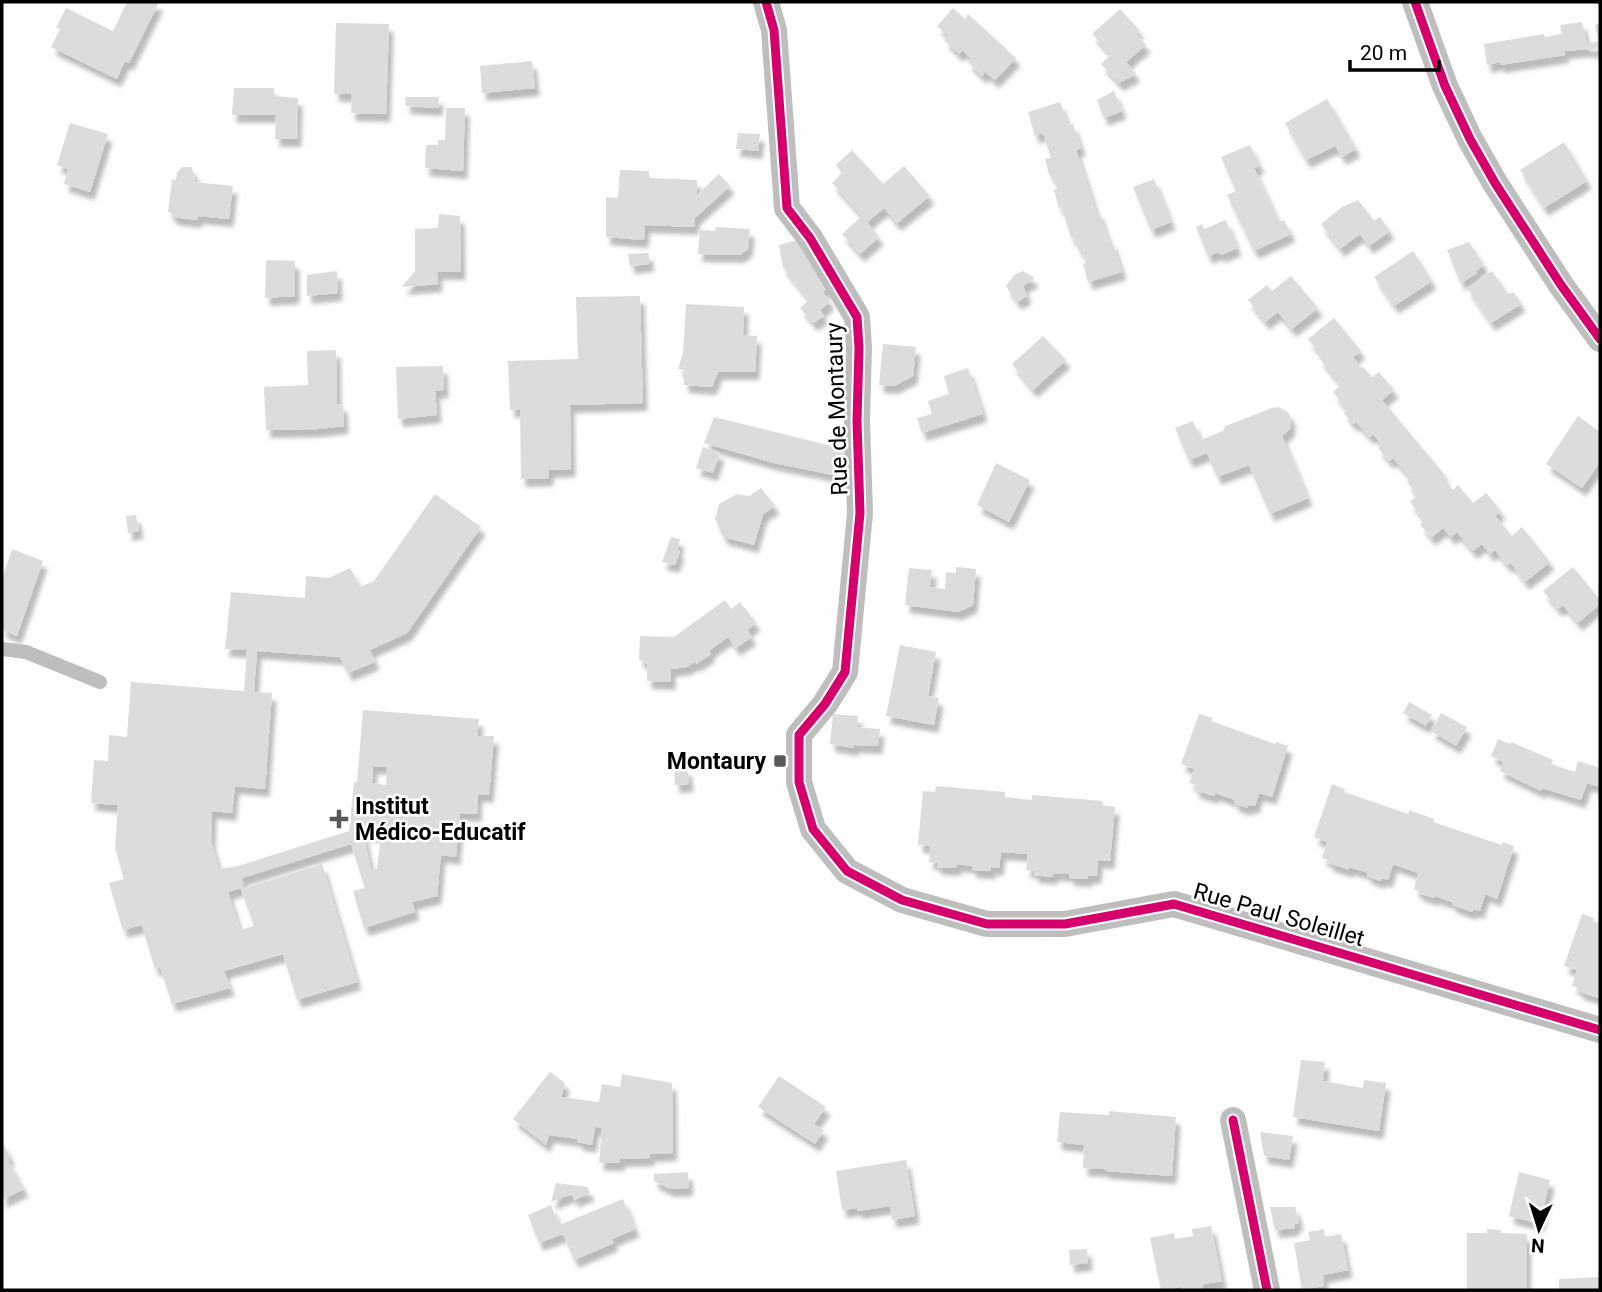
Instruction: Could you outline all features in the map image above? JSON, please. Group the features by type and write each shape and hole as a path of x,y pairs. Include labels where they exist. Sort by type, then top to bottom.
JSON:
{"street":[{"name":"Rue de Montaury","path":"766,2 774,30 787,208 810,238 857,317 859,348 857,421 860,513 845,672 825,704 799,735"},
{"path":"1415,2 1445,86 1470,139 1495,183 1600,340"},
{"name":"Rue Paul Soleillet","path":"799,735 799,782 813,829 847,871 902,900 987,924 1065,924 1174,904 1600,1030"},
{"path":"1233,1120 1267,1290"}],"lane":[{"path":"2,649 26,652 100,682"}],"building":[{"path":"127,2 159,2 129,63 125,61 117,79 51,47 60,29 56,28 66,8 113,31"},
{"path":"953,8 965,19 968,14 1016,58 995,80 985,72 982,76 968,62 971,59 963,50 959,54 944,40 948,36 937,26"},
{"path":"1120,9 1139,30 1136,34 1146,45 1126,62 1136,74 1119,83 1101,64 1111,55 1092,34"},
{"path":"1582,22 1587,44 1598,41 1595,25 1600,23 1600,48 1564,51 1565,55 1487,65 1484,44 1544,34 1545,37 1562,34 1560,25"},
{"path":"336,23 389,24 386,114 351,113 352,94 334,94"},
{"path":"532,61 535,88 482,93 480,66"},
{"path":"234,88 274,88 274,96 298,98 297,139 275,139 276,115 232,115"},
{"path":"1114,91 1122,111 1104,118 1097,100"},
{"path":"405,97 439,97 438,108 406,106"},
{"path":"1327,99 1356,149 1342,157 1335,146 1306,160 1285,123"},
{"path":"1060,102 1068,125 1073,124 1081,148 1076,150 1096,212 1098,210 1109,242 1112,241 1122,272 1088,282 1082,250 1079,251 1074,237 1071,238 1062,207 1059,208 1053,175 1050,177 1045,159 1051,158 1043,133 1035,136 1028,112"},
{"path":"446,108 465,108 463,171 425,168 426,145 438,145 438,140 445,140"},
{"path":"70,123 108,134 90,192 64,184 68,169 57,165"},
{"path":"738,133 760,134 758,151 736,149"},
{"path":"1564,142 1587,181 1544,208 1520,170"},
{"path":"1250,145 1260,166 1254,168 1279,222 1284,220 1291,234 1254,251 1227,195 1236,191 1221,157"},
{"path":"852,150 883,184 904,166 930,196 897,223 884,208 867,222 879,237 860,254 842,234 862,216 832,183 842,173 836,165"},
{"path":"182,167 191,167 195,176 194,182 233,186 229,219 198,216 197,220 172,217 172,213 168,212 172,179 176,180"},
{"path":"620,170 649,171 649,178 697,180 697,195 719,174 730,186 695,218 694,227 645,225 644,240 606,237 606,197 618,198"},
{"path":"1154,179 1171,222 1151,230 1133,187"},
{"path":"1358,200 1374,221 1380,217 1390,231 1369,246 1360,234 1340,249 1321,224 1342,207"},
{"path":"439,214 460,216 461,272 437,272 438,284 402,287 415,271 415,229 438,228"},
{"path":"1226,220 1237,248 1221,255 1219,252 1208,256 1196,227 1202,224 1204,229"},
{"path":"716,227 750,229 748,249 740,255 698,254 700,230 715,231"},
{"path":"800,239 806,259 828,287 823,292 830,302 820,310 824,316 813,323 800,308 809,300 783,267 779,245"},
{"path":"1469,242 1484,265 1461,283 1447,250"},
{"path":"1413,251 1432,281 1394,306 1374,277"},
{"path":"649,253 649,264 630,266 628,254"},
{"path":"266,261 295,261 295,296 265,298"},
{"path":"337,271 338,293 307,296 307,275"},
{"path":"1023,271 1034,279 1023,286 1027,296 1017,302 1006,286 1014,275"},
{"path":"1492,271 1508,294 1514,292 1521,304 1491,323 1467,288"},
{"path":"1291,276 1318,308 1292,329 1278,312 1265,322 1248,300 1267,285 1272,291"},
{"path":"640,296 643,403 570,405 571,469 549,470 549,478 521,479 520,409 510,410 508,361 578,359 576,297"},
{"path":"686,304 744,307 743,335 757,336 755,372 718,372 712,387 684,385 684,370 678,369 683,353"},
{"path":"1334,318 1361,351 1353,357 1361,368 1372,377 1379,372 1394,390 1382,400 1444,474 1442,476 1453,490 1458,485 1473,503 1486,493 1501,511 1495,516 1512,536 1522,527 1550,562 1525,582 1511,563 1507,565 1495,550 1490,554 1482,544 1473,551 1457,532 1451,537 1443,528 1431,538 1420,524 1425,521 1410,502 1417,495 1407,482 1411,478 1393,458 1389,461 1378,448 1382,445 1373,434 1370,437 1344,413 1347,410 1333,392 1341,385 1319,358 1322,356 1308,339"},
{"path":"1043,336 1066,360 1033,390 1012,364"},
{"path":"883,344 916,347 913,376 894,386 879,385"},
{"path":"336,350 337,404 343,404 344,426 266,430 264,387 308,385 307,351"},
{"path":"443,366 444,390 435,391 437,415 398,419 396,367"},
{"path":"968,368 983,414 922,433 917,418 932,414 928,401 949,394 944,376"},
{"path":"1279,407 1288,412 1291,418 1290,429 1282,436 1308,498 1270,514 1249,465 1217,477 1207,453 1189,460 1175,428 1193,421 1201,440 1225,430 1223,427"},
{"path":"1578,416 1600,432 1600,462 1582,488 1546,464"},
{"path":"714,417 852,451 853,479 774,463 704,443"},
{"path":"703,447 720,453 713,473 696,468"},
{"path":"996,463 1030,480 1009,522 977,505"},
{"path":"761,488 775,506 763,514 754,545 724,537 715,519 719,504 737,494 749,496"},
{"path":"435,494 481,527 407,633 370,650 375,662 348,673 340,657 257,651 254,692 272,693 265,789 235,786 232,813 212,811 211,842 219,869 238,866 349,831 354,782 357,782 363,710 479,719 477,736 494,736 489,795 478,794 477,814 460,813 456,857 441,855 437,896 412,902 415,912 364,928 353,891 365,888 351,844 242,878 244,887 228,892 240,930 254,926 241,889 322,864 357,982 297,1000 283,954 224,971 230,988 172,1004 160,967 155,969 142,925 123,930 109,883 124,879 115,848 118,805 91,803 94,760 108,761 109,735 127,737 131,682 244,691 247,650 225,649 231,592 305,598 306,576 329,578 350,568 360,587 374,581","holes":["373,766 387,767 386,785 372,783","363,833 381,835 377,869 371,869"]},
{"path":"136,515 139,531 128,533 126,516"},
{"path":"671,537 680,539 677,550 680,551 675,565 662,562"},
{"path":"12,549 43,561 17,636 2,630 2,579"},
{"path":"956,567 976,569 973,605 958,612 905,605 909,568 932,570 930,587 945,589 946,572 956,573"},
{"path":"1573,567 1600,600 1600,604 1578,623 1563,605 1558,609 1543,591"},
{"path":"725,600 731,609 740,602 756,623 747,630 752,637 736,648 728,637 696,664 695,662 687,667 671,669 671,682 647,681 647,664 639,660 640,636 674,637"},
{"path":"900,645 936,652 928,696 939,698 934,725 886,716"},
{"path":"1409,702 1432,715 1426,726 1403,713"},
{"path":"1441,713 1467,727 1456,746 1431,731"},
{"path":"833,714 858,716 857,727 880,729 878,746 854,745 854,748 830,744"},
{"path":"1199,714 1213,718 1211,721 1275,744 1276,742 1288,746 1272,797 1259,793 1255,806 1248,805 1248,808 1234,804 1235,800 1215,793 1214,796 1194,790 1196,785 1189,783 1194,769 1181,764"},
{"path":"1498,739 1553,760 1551,764 1575,772 1578,761 1600,768 1600,787 1587,783 1581,800 1542,788 1541,791 1500,771 1503,762 1491,756"},
{"path":"687,767 689,784 675,785 674,769"},
{"path":"1332,784 1345,789 1344,792 1409,814 1409,810 1434,819 1433,822 1502,845 1502,842 1514,846 1497,899 1485,894 1480,911 1473,909 1472,912 1435,896 1434,898 1418,893 1419,891 1414,889 1418,873 1393,864 1388,880 1382,878 1380,881 1367,876 1368,873 1328,863 1329,860 1322,858 1327,842 1314,837"},
{"path":"936,786 1005,792 1005,797 1032,800 1032,795 1103,801 1102,805 1115,807 1110,861 1098,860 1097,876 1088,876 1088,879 1069,878 1070,874 1053,873 1053,877 1034,875 1034,871 1026,870 1028,854 1001,852 999,868 991,867 991,871 972,870 972,866 957,864 956,868 937,867 937,863 929,862 930,846 918,845 923,791 935,792"},
{"path":"1582,914 1600,923 1598,998 1572,986 1577,970 1564,966"},
{"path":"1301,1060 1325,1062 1323,1081 1363,1088 1364,1080 1386,1083 1379,1131 1293,1117"},
{"path":"550,1072 565,1083 561,1097 599,1102 602,1084 620,1087 622,1074 672,1083 673,1153 650,1154 650,1158 620,1159 620,1163 599,1163 602,1128 595,1127 592,1145 577,1142 578,1139 549,1135 546,1145 513,1119"},
{"path":"779,1076 826,1107 814,1124 824,1130 815,1144 758,1107"},
{"path":"1109,1111 1176,1117 1172,1176 1083,1168 1084,1145 1057,1142 1060,1112 1109,1115"},
{"path":"1260,1132 1293,1136 1289,1160 1264,1156"},
{"path":"2,1141 10,1157 7,1159 24,1189 2,1200"},
{"path":"906,1160 915,1216 892,1220 890,1206 858,1211 857,1208 842,1210 836,1171"},
{"path":"688,1172 689,1188 670,1189 654,1181 654,1174"},
{"path":"1519,1172 1550,1180 1540,1224 1509,1216"},
{"path":"556,1183 587,1187 590,1193 574,1200 572,1194 551,1202"},
{"path":"623,1199 635,1229 612,1239 614,1243 574,1260 563,1234 539,1243 528,1215 551,1205 559,1225"},
{"path":"1270,1207 1295,1207 1299,1223 1295,1224 1295,1228 1275,1230"},
{"path":"1211,1226 1222,1281 1204,1284 1201,1290 1183,1290 1181,1287 1161,1290 1150,1238 1174,1233 1175,1239 1193,1236 1192,1229"},
{"path":"1324,1229 1325,1237 1341,1234 1348,1270 1323,1275 1324,1286 1302,1290 1294,1243 1310,1240 1308,1232"},
{"path":"1487,1229 1501,1230 1501,1233 1527,1234 1526,1290 1467,1290 1467,1233 1487,1233"},
{"path":"1087,1249 1088,1263 1070,1265 1069,1250"},
{"path":"1600,1277 1600,1290 1559,1290 1559,1279"}],"cycle path":[{"path":"766,2 774,30 787,208 810,238 857,317 860,513 845,672 825,704 799,735 799,782 813,829 847,871 902,900 987,924 1065,924 1174,904 1600,1030"},
{"path":"1415,2 1445,86 1470,139 1561,285 1600,339"},
{"path":"1233,1120 1267,1290"}],"place":[{"name":"Montaury","path":"780,761"},
{"name":"Institut Médico-Educatif","path":"339,819"}]}
